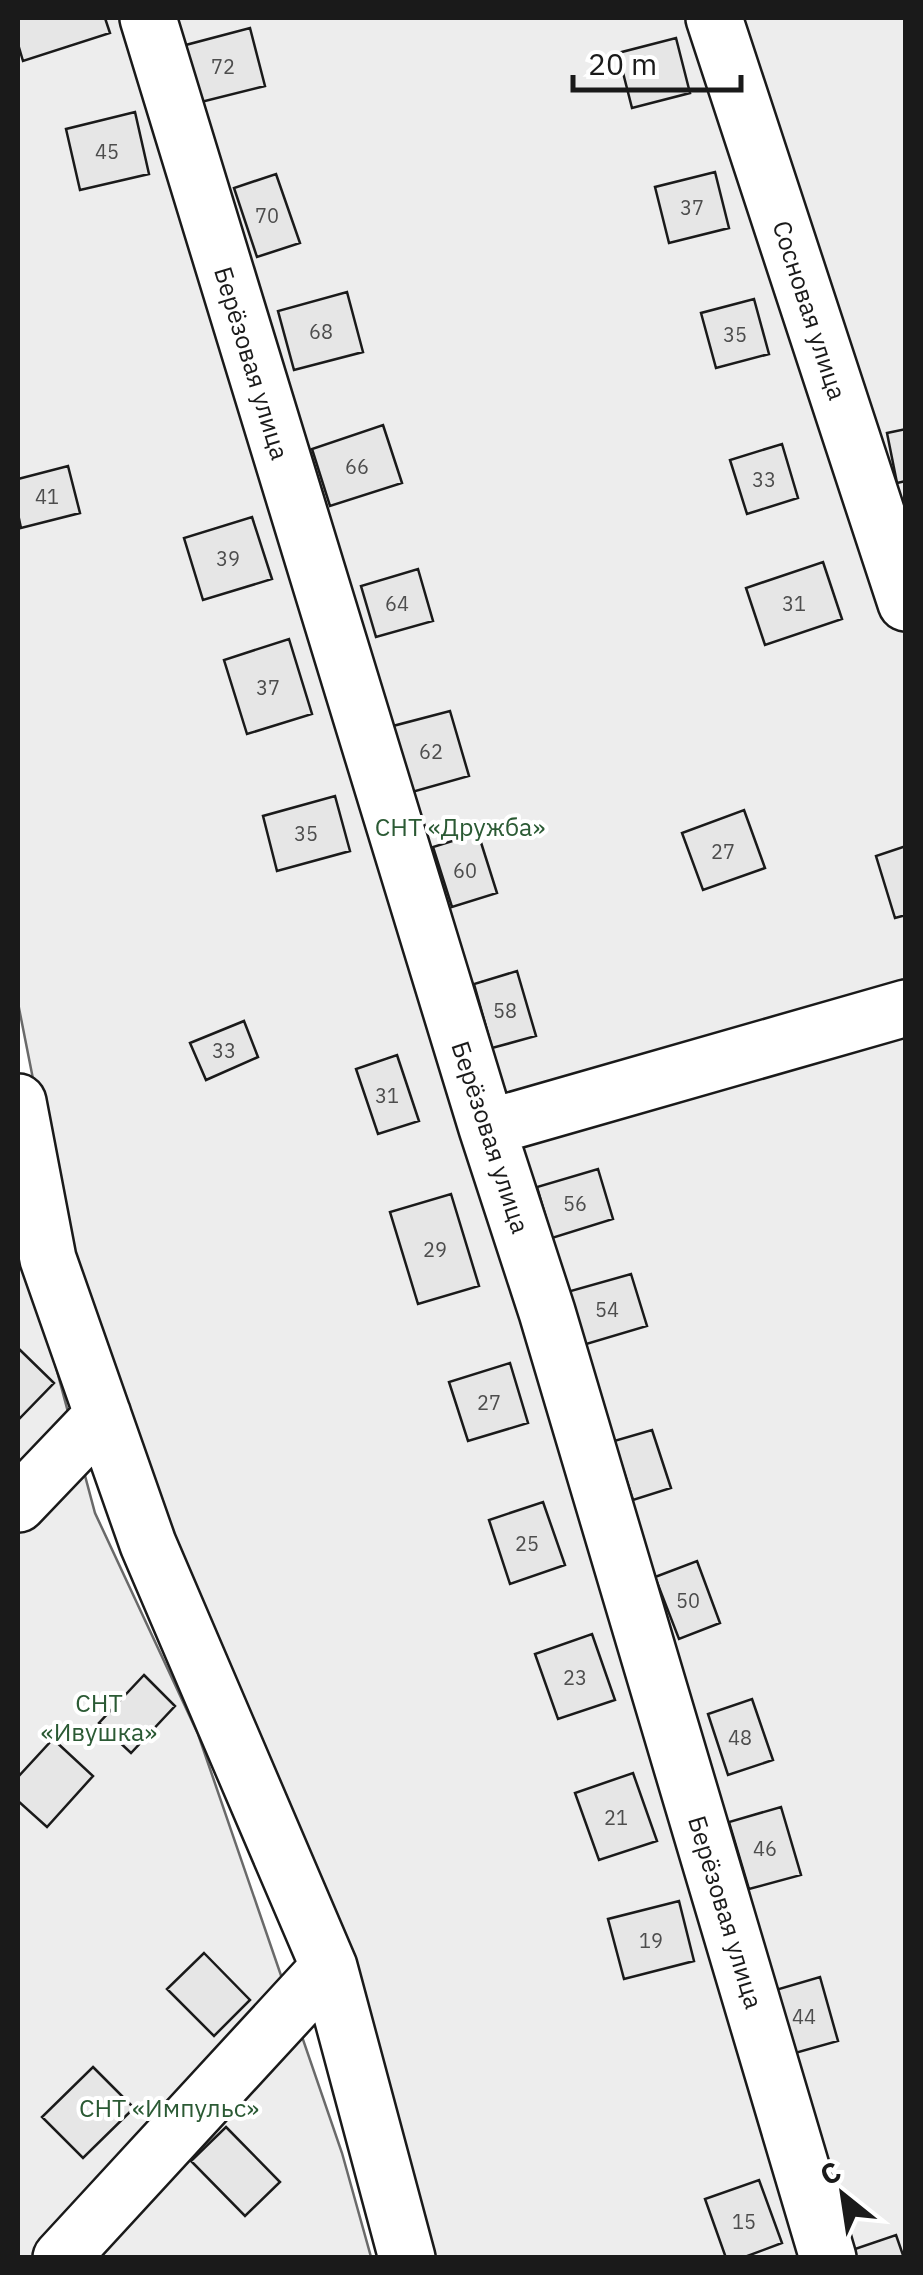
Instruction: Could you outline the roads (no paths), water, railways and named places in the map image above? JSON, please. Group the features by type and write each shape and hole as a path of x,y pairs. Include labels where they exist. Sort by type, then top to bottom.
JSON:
{"lane":[{"name":"Берёзовая улица","path":"148,18 487,1128 548,1312 828,2258"},
{"name":"Сосновая улица","path":"714,18 906,603"},
{"path":"487,1128 906,1008"},
{"path":"18,1102 48,1259 148,1544 328,1967 408,2258"},
{"path":"18,1504 103,1415"},
{"path":"61,2258 328,1967"}],"park label":[{"name":"СНТ «Дружба»","path":"460,826"},
{"name":"СНТ «Ивушка»","path":"99,1716"},
{"name":"СНТ «Импульс»","path":"169,2107"}]}
